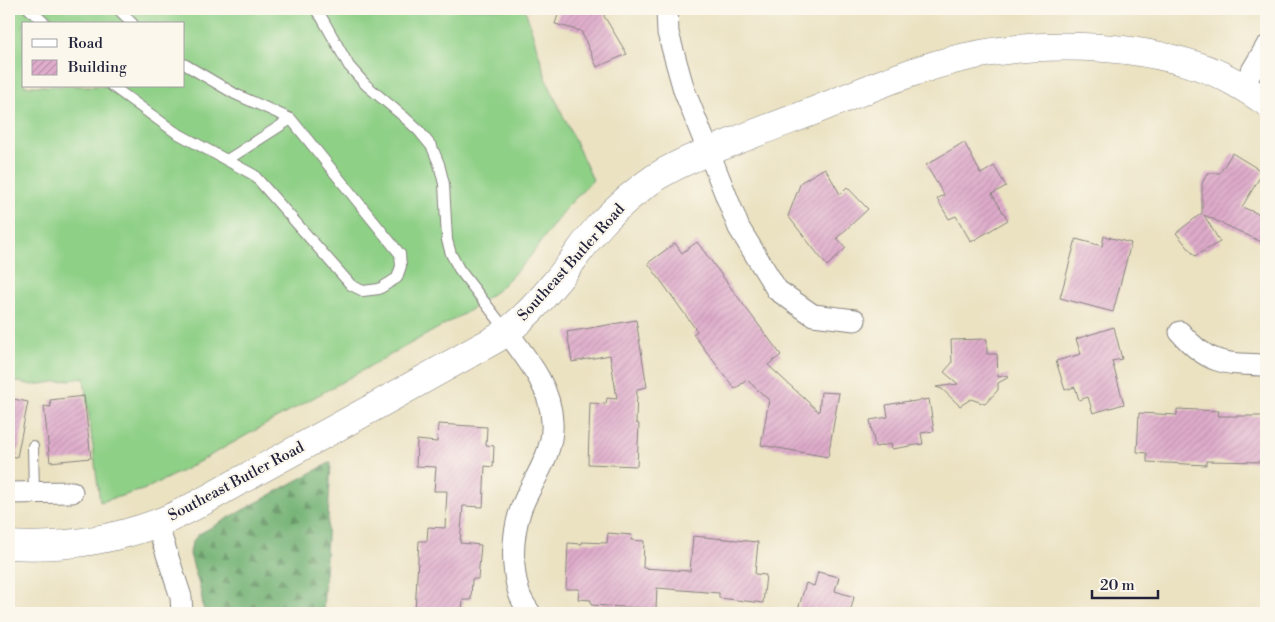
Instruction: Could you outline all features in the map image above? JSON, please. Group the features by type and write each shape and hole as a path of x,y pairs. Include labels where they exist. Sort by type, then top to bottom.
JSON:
{"main road":[{"name":"Southeast Butler Road","path":"9,545 30,546 80,543 157,524 194,506 507,332 555,284 576,254 601,224 631,196 656,178 708,151 900,78 964,58 1004,50 1047,47 1107,48 1172,58 1199,66 1243,86 1266,102"}],"street":[{"path":"666,9 668,33 684,90 739,228 778,290 813,315 855,320"},
{"path":"1243,86 1266,47"},
{"path":"507,332 540,377 549,401 552,422 548,451 543,466 525,499 514,543 514,568 519,594 530,613"},
{"path":"1180,332 1201,354 1216,360 1234,364 1266,365"},
{"path":"9,493 72,492"},
{"path":"157,524 181,597 182,613"}],"lane":[{"path":"30,9 44,22"},
{"path":"118,9 131,22"},
{"path":"315,9 349,66 366,85 419,131 432,147 444,184 447,240 451,254 459,269 507,332"},
{"path":"115,88 175,132 254,176 351,284 363,292 379,289 397,278 401,266 400,254 291,119 235,94 185,65"},
{"path":"227,160 291,119"},
{"path":"33,446 34,493"}],"green space":[{"path":"9,9 525,9 547,81 593,180 564,210 529,258 499,289 467,312 186,469 143,490 100,502 84,378 33,385 9,380"},
{"path":"331,462 323,613 204,613 201,592 190,554 192,542 199,534"}],"building":[{"path":"560,9 606,9 604,16 627,54 597,67 581,31 555,24"},
{"path":"964,142 981,174 994,166 1006,186 992,194 1008,220 971,242 956,216 949,219 937,199 944,195 926,165"},
{"path":"1232,153 1263,172 1242,207 1266,217 1266,244 1204,215 1220,242 1195,256 1176,233 1202,213 1202,184 1207,173 1220,173"},
{"path":"825,168 840,194 847,187 868,209 837,238 846,248 827,266 788,216 801,182"},
{"path":"1104,236 1131,243 1113,312 1060,298 1076,239 1102,246"},
{"path":"697,242 781,355 768,365 819,412 821,392 839,393 828,457 761,445 769,400 747,380 735,389 693,334 697,331 648,263 675,243 682,253"},
{"path":"636,320 647,387 637,389 636,423 639,424 637,466 588,464 590,403 606,404 607,398 617,399 610,355 572,362 567,332"},
{"path":"1114,327 1122,359 1112,361 1124,404 1093,413 1088,397 1079,400 1075,387 1065,390 1056,361 1081,354 1076,339"},
{"path":"987,339 987,354 997,354 998,377 1008,375 1009,377 998,383 998,390 985,404 971,399 960,406 942,389 936,387 958,384 944,372 952,363 951,340"},
{"path":"84,396 91,458 50,462 44,406 51,407 50,400"},
{"path":"9,398 28,402 17,457 9,456"},
{"path":"929,399 934,431 921,433 923,444 892,449 891,444 875,447 870,420 888,417 886,405"},
{"path":"1177,409 1219,411 1218,416 1266,416 1266,462 1206,461 1206,465 1147,462 1147,453 1137,452 1139,413 1177,415"},
{"path":"438,424 487,427 486,445 494,446 493,467 485,466 483,507 463,506 460,543 481,545 478,579 472,579 471,600 463,600 462,613 415,612 419,541 427,541 428,527 445,528 447,491 434,491 436,467 416,466 417,440 437,442"},
{"path":"608,533 632,535 631,540 644,541 643,568 690,571 693,536 758,542 755,574 766,575 763,603 719,598 719,593 657,588 656,609 591,605 591,600 578,599 579,589 566,589 568,543 607,543"},
{"path":"818,572 839,577 835,591 854,597 850,613 797,613 806,583 814,586"}]}
